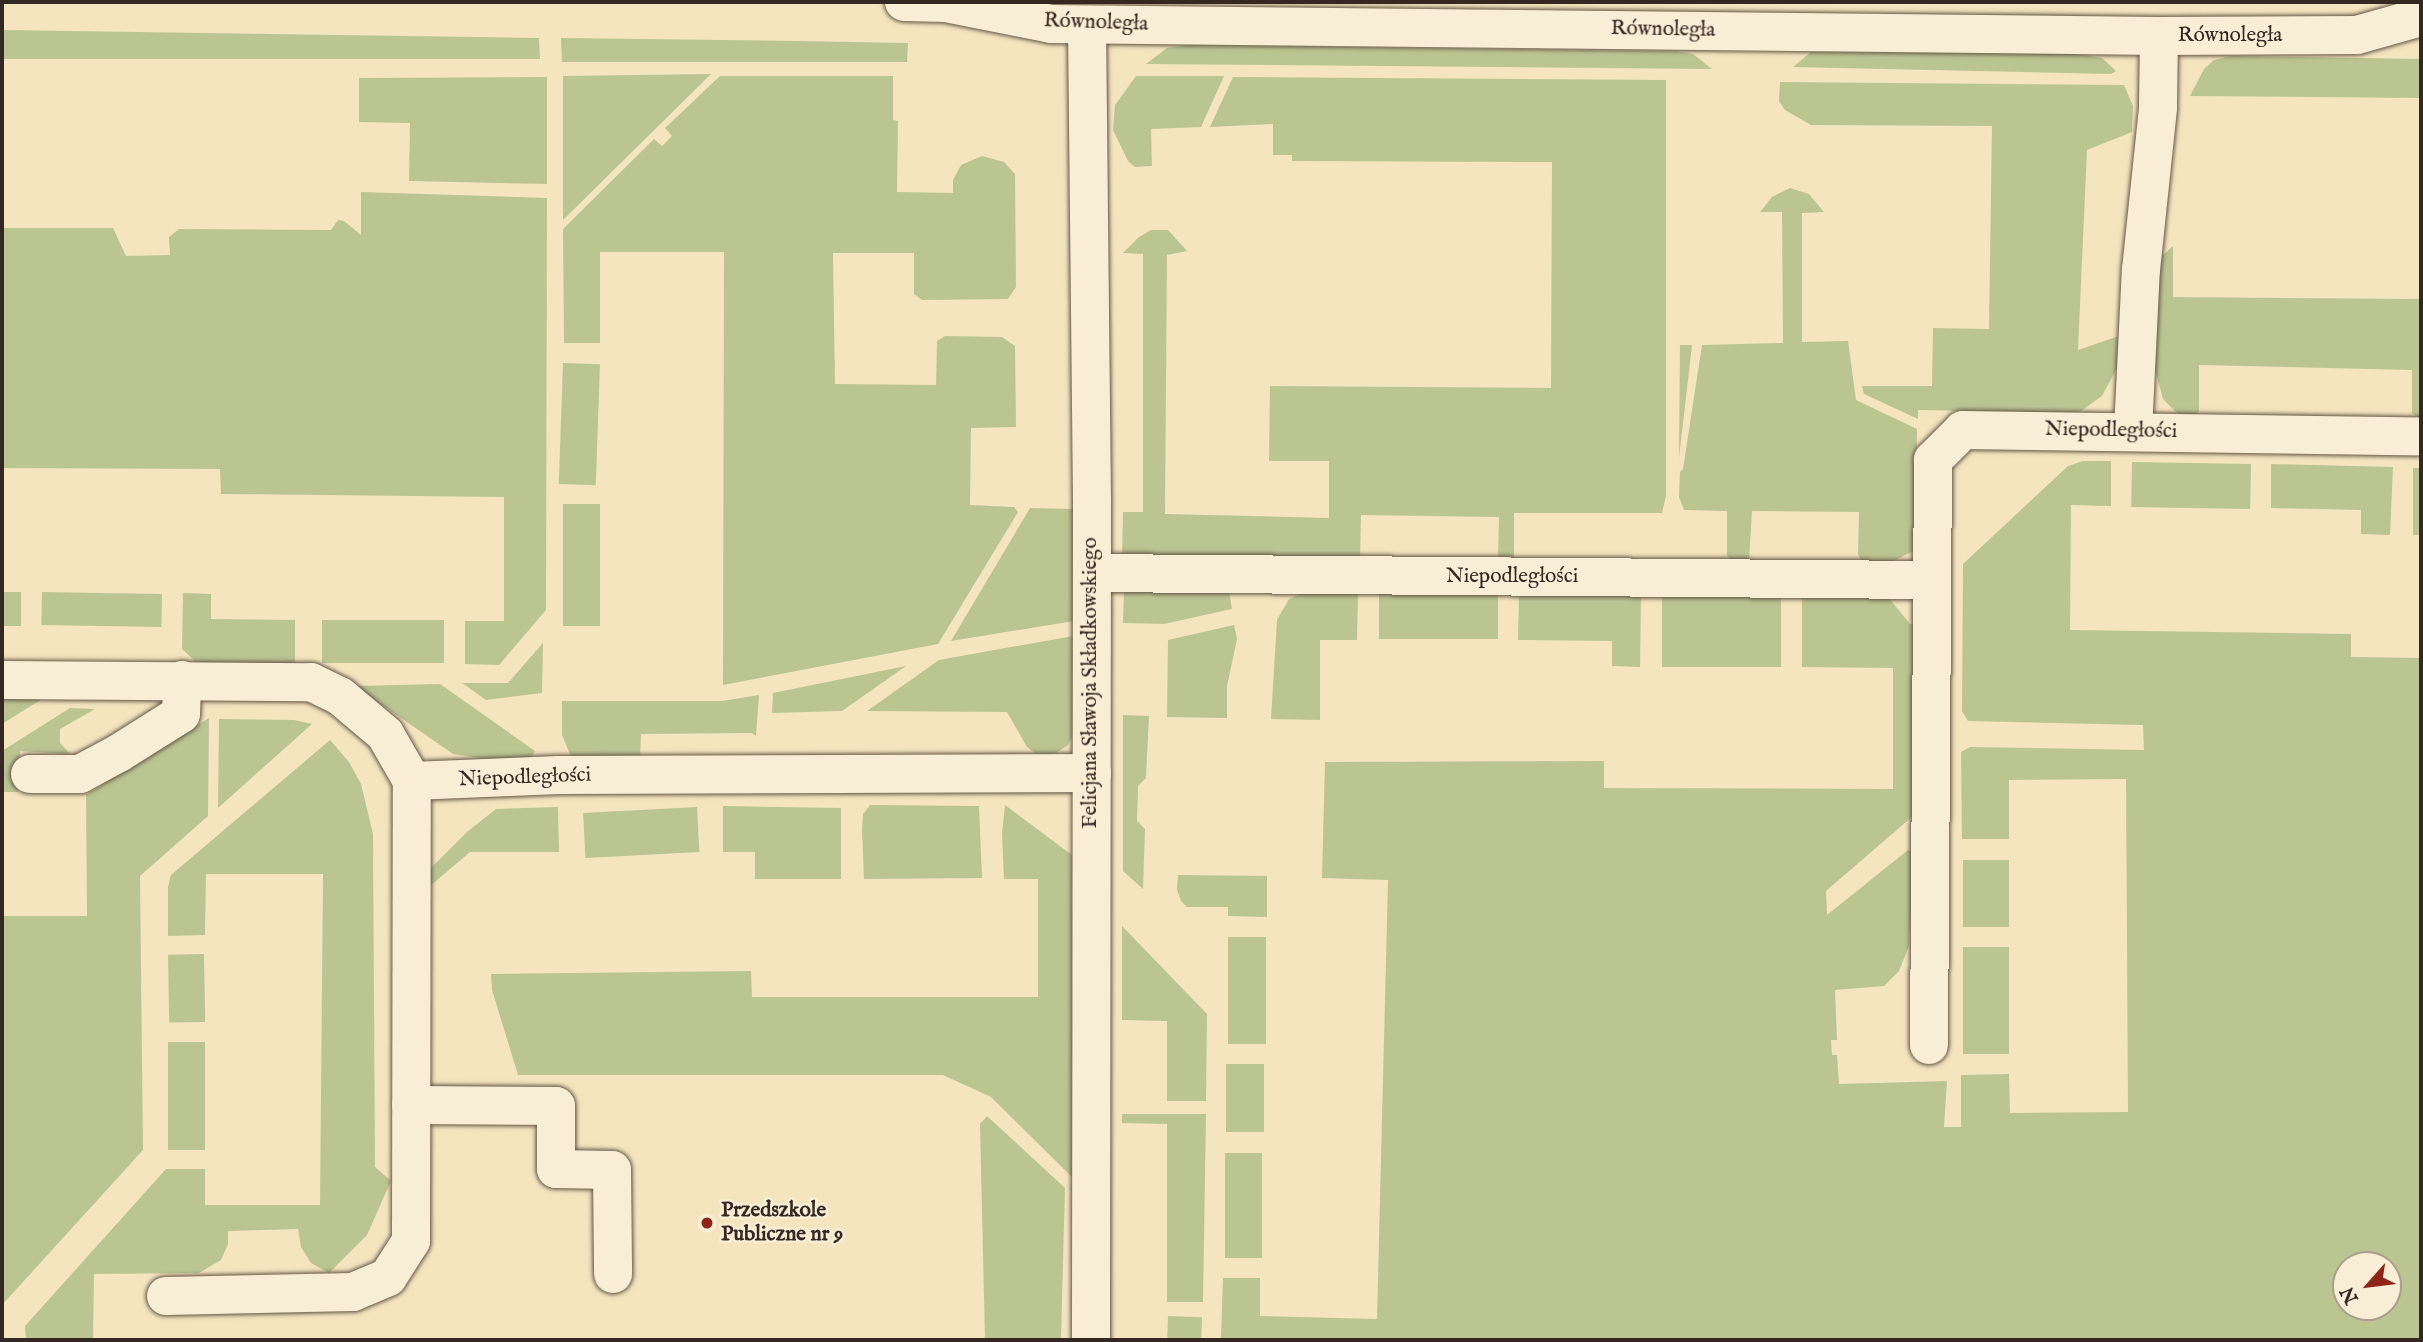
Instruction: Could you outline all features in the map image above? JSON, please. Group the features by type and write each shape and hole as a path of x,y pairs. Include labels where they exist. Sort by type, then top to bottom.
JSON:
{"street":[{"name":"Równoległa","path":"904,2 946,3 1051,24 1087,25 2159,36 2357,35 2421,17"},
{"name":"Felicjana Sławoja Składkowskiego","path":"1087,25 1092,773 1091,1340"},
{"path":"2133,431 2141,270 2158,107 2159,36"},
{"name":"Niepodległości","path":"1928,1045 1933,460 1963,430 2421,436"},
{"name":"Niepodległości","path":"1091,573 1932,580"},
{"path":"2,680 311,682 340,696 385,734 412,781 411,1241 388,1277 353,1292 166,1296"},
{"path":"30,774 80,774 120,753 181,714 182,680"},
{"name":"Niepodległości","path":"412,781 559,775 1092,773"},
{"path":"411,1105 556,1106 556,1169 612,1170 612,1274"}],"green space":[{"path":"2,30 539,38 540,59 2,59"},
{"path":"561,38 908,43 907,62 562,62"},
{"path":"1187,45 1676,51 1693,54 1712,69 1146,64 1167,48"},
{"path":"1811,52 2074,54 2102,58 2116,71 2111,74 1793,67"},
{"path":"2231,56 2421,59 2421,98 2190,96 2204,69 2214,60"},
{"path":"711,74 563,220 563,76"},
{"path":"720,76 893,76 893,120 898,121 897,192 953,193 953,180 961,165 982,156 1004,162 1015,174 1016,287 1008,299 922,300 914,294 914,253 833,253 835,384 936,385 937,341 945,336 1002,337 1015,346 1016,427 971,428 970,505 1014,507 1018,512 938,644 723,685 724,252 600,252 600,343 564,343 563,229 654,139 662,146 672,136 665,128"},
{"path":"1136,76 1224,76 1201,127 1151,129 1152,166 1135,167 1128,161 1113,130 1115,105"},
{"path":"547,77 547,184 409,181 410,123 359,122 359,78"},
{"path":"1233,77 1666,80 1666,496 1662,513 1514,513 1514,559 1498,558 1499,517 1361,515 1360,560 1122,558 1123,512 1143,512 1143,254 1123,253 1139,237 1151,230 1168,230 1187,251 1167,255 1165,514 1329,518 1329,461 1269,461 1270,386 1551,388 1552,162 1292,161 1292,155 1273,155 1273,124 1210,127"},
{"path":"1780,82 2124,85 2133,106 2132,132 2087,150 2078,350 2122,335 2119,364 2102,396 2078,413 1918,410 1918,419 1864,394 1862,386 1932,386 1933,328 1989,329 1992,126 1811,125 1785,110 1779,101"},
{"path":"1790,188 1809,194 1824,212 1802,213 1802,342 1848,341 1856,400 1917,429 1916,550 1893,561 1862,562 1858,554 1859,512 1752,511 1749,561 1731,561 1727,555 1727,511 1684,510 1679,497 1680,472 1683,469 1702,345 1783,343 1782,212 1760,212 1772,197"},
{"path":"361,192 547,198 546,610 499,665 465,664 465,621 504,621 504,497 221,494 220,469 2,468 2,228 113,228 126,256 170,255 169,237 179,229 331,230 338,220 344,221 361,235"},
{"path":"2173,246 2173,297 2421,299 2421,419 2412,413 2412,370 2199,365 2199,411 2196,415 2178,414 2163,399 2153,362 2160,258"},
{"path":"1680,345 1692,345 1679,458"},
{"path":"563,363 600,364 596,485 559,484"},
{"path":"2083,461 2111,461 2111,506 2071,505 2070,630 2351,634 2351,657 2421,658 2421,1340 1221,1338 1223,1278 1260,1278 1260,1316 1377,1319 1388,880 1322,878 1325,762 1604,761 1604,788 1893,789 1893,668 1802,667 1802,596 1888,597 1910,624 1915,624 1914,815 1826,891 1827,915 1908,850 1914,852 1909,946 1899,971 1884,986 1835,990 1837,1040 1831,1040 1832,1055 1837,1055 1839,1084 1947,1081 1944,1127 1961,1127 1961,1075 2009,1074 2010,1113 2128,1112 2126,779 2009,780 2009,839 1962,839 1961,752 1970,747 2144,750 2143,725 1968,721 1962,711 1963,564 2068,466"},
{"path":"2132,462 2251,464 2250,509 2131,507"},
{"path":"2271,464 2393,467 2390,535 2361,534 2361,510 2271,508"},
{"path":"2413,468 2421,468 2421,535 2413,535"},
{"path":"563,504 600,504 600,626 563,626"},
{"path":"1030,508 1073,509 1074,621 951,641"},
{"path":"1124,590 1229,591 1232,609 1164,624 1123,623"},
{"path":"2,592 21,592 21,626 2,626"},
{"path":"42,592 162,594 161,627 41,625"},
{"path":"1305,592 1358,593 1357,640 1320,640 1320,720 1271,719 1277,620 1289,599"},
{"path":"183,593 211,594 211,619 295,620 295,663 197,663 182,649"},
{"path":"1379,593 1498,593 1498,639 1379,639"},
{"path":"1519,593 1641,594 1640,667 1612,666 1612,641 1518,640"},
{"path":"1662,595 1781,595 1781,667 1662,667"},
{"path":"322,620 444,620 444,663 322,663"},
{"path":"1234,625 1237,639 1227,686 1227,718 1167,717 1168,640"},
{"path":"1073,636 1074,734 1067,746 1051,756 1042,758 1027,747 1007,712 867,711 939,660"},
{"path":"543,643 542,693 486,700 462,683 508,683"},
{"path":"906,666 842,711 772,713 773,693"},
{"path":"440,684 535,751 531,759 493,760 453,754 355,686"},
{"path":"759,695 756,736 752,733 641,734 640,759 572,759 562,735 562,701 722,701"},
{"path":"47,696 2,724 2,697"},
{"path":"70,708 95,709 60,729 60,743 70,754 20,751 18,792 2,792 2,751"},
{"path":"1123,715 1149,716 1146,778 1138,786 1137,821 1145,829 1143,889 1123,871"},
{"path":"209,718 208,816 140,876 143,1150 2,1305 2,916 87,916 86,795"},
{"path":"219,719 294,720 312,724 218,808"},
{"path":"330,740 349,762 361,784 373,834 375,1167 391,1181 367,1235 329,1273 311,1263 301,1247 298,1229 228,1231 228,1244 221,1260 199,1273 94,1274 93,1340 26,1340 25,1326 166,1169 205,1169 205,1205 320,1205 323,874 206,874 205,935 168,936 168,887 171,875"},
{"path":"870,805 979,806 982,878 864,879 863,814"},
{"path":"1005,805 1072,855 1074,1179 991,1097 943,1075 518,1075 492,990 491,974 751,971 752,997 1038,997 1038,879 1004,879 1002,834"},
{"path":"723,806 841,808 841,879 755,879 755,852 723,852"},
{"path":"558,807 559,852 470,852 430,886 430,869 467,832 496,809"},
{"path":"697,807 699,852 586,858 583,813"},
{"path":"1963,860 2009,860 2009,927 1963,927"},
{"path":"1178,875 1267,876 1267,917 1228,916 1228,907 1187,907 1181,901 1177,890"},
{"path":"1122,926 1207,1014 1206,1101 1167,1101 1167,1021 1122,1020"},
{"path":"1228,937 1266,937 1266,1044 1228,1044"},
{"path":"1963,947 2009,947 2009,1054 1963,1054"},
{"path":"204,954 205,1022 169,1023 168,955"},
{"path":"168,1042 205,1042 205,1150 168,1150"},
{"path":"1226,1064 1264,1064 1264,1132 1226,1132"},
{"path":"1122,1114 1206,1114 1203,1302 1167,1302 1167,1124 1122,1123"},
{"path":"987,1116 1065,1188 1061,1340 985,1340 980,1124"},
{"path":"1225,1153 1262,1153 1262,1258 1225,1258"},
{"path":"1168,1316 1202,1317 1201,1340 1167,1340"}],"place":[{"name":"Przedszkole Publiczne nr 9","path":"707,1223"}]}
